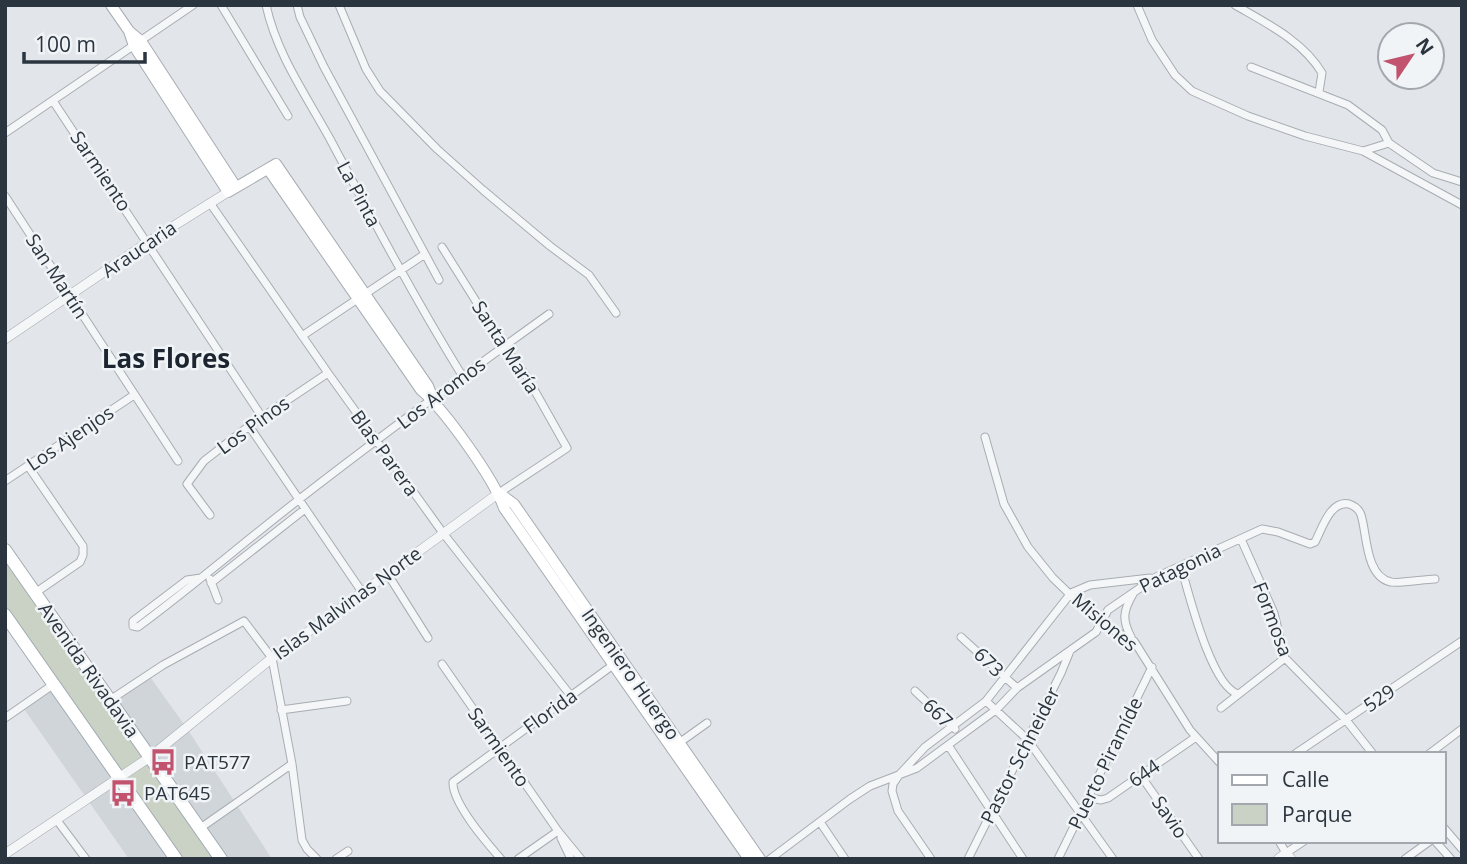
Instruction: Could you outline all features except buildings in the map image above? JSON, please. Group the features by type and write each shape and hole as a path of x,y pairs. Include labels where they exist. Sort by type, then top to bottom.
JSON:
{"main road":[{"path":"111,5 232,190"},
{"name":"Araucaria","path":"232,190 272,166"},
{"name":"Ingeniero Huergo","path":"272,166 360,296 428,386 433,400 499,493 504,508 749,859"},
{"name":"Ingeniero Huergo","path":"499,493 514,504 760,859"},
{"name":"Avenida Rivadavia","path":"7,556 221,859"},
{"name":"Avenida Rivadavia","path":"6,617 171,857"}],"street":[{"path":"5,133 193,5"},
{"path":"221,5 288,116"},
{"name":"La Pinta","path":"266,5 276,43 285,62 400,271 463,377"},
{"path":"297,5 324,67 439,281"},
{"path":"339,5 366,69 380,91 437,149 483,190 589,275 616,313"},
{"path":"1137,5 1152,40 1175,75 1192,91 1271,124 1363,151 1462,205"},
{"path":"1235,5 1266,23 1314,59 1322,73 1319,92"},
{"path":"1251,67 1348,105 1382,130 1390,143 1433,173 1462,182"},
{"name":"Sarmiento","path":"53,101 262,417"},
{"path":"1363,151 1390,143"},
{"name":"Araucaria","path":"5,339 148,242 232,190"},
{"name":"San Martín","path":"5,196 178,461"},
{"name":"Blas Parera","path":"210,203 376,442 443,533 571,695"},
{"name":"Santa María","path":"442,247 504,346 527,377 566,448"},
{"path":"302,336 425,254"},
{"name":"Los Aromos","path":"205,575 187,580 133,621 133,626 138,627 205,575 299,500 549,314"},
{"name":"Los Pinos","path":"210,515 187,484 204,461 248,426 328,373"},
{"name":"Los Ajenjos","path":"5,481 134,395"},
{"path":"248,426 362,592"},
{"name":"Misiones","path":"985,438 1004,504 1018,531 1043,565 1102,624 1131,638 1196,737 1218,761"},
{"name":"Islas Malvinas Norte","path":"5,854 150,757 272,658 499,493 566,448"},
{"path":"28,467 83,546 80,562 35,593"},
{"name":"Patagonia","path":"770,859 870,786 916,768 962,735 997,709 1017,688 1096,632 1108,610 1136,589 1262,529 1310,544 1315,542 1334,507 1349,504 1357,507 1361,514 1369,556 1382,576 1390,582 1435,579"},
{"path":"211,583 304,509"},
{"name":"Formosa","path":"1241,539 1273,613 1286,658 1346,720 1371,752"},
{"path":"1181,567 1210,657 1227,687 1238,694"},
{"path":"387,573 428,638"},
{"path":"205,575 218,600"},
{"path":"928,857 893,799 892,790 899,775 925,747 986,701 1071,593 1090,585 1155,578"},
{"path":"1131,638 1124,623 1124,610 1136,589"},
{"path":"110,700 163,665 244,621 272,658 292,764 302,839 317,859"},
{"name":"673","path":"961,637 1017,688"},
{"name":"529","path":"1298,752 1462,641"},
{"name":"Pastor Schneider","path":"968,859 1070,650"},
{"path":"1221,708 1286,658"},
{"name":"Sarmiento","path":"442,663 558,831 581,859"},
{"name":"Florida","path":"501,859 460,804 453,790 453,782 613,665"},
{"name":"Puerto Piramíde","path":"1058,859 1152,667"},
{"path":"5,718 54,684"},
{"name":"667","path":"915,691 962,735"},
{"path":"281,710 347,701"},
{"path":"986,701 1027,739 1114,859"},
{"path":"680,743 707,723"},
{"path":"1432,752 1462,729"},
{"name":"644","path":"1090,797 1101,800 1108,798 1196,737"},
{"path":"948,745 1023,859"},
{"path":"199,828 292,764"},
{"name":"Savio","path":"1141,776 1199,859"},
{"path":"56,820 86,859"},
{"path":"820,822 845,859"},
{"path":"1446,830 1462,849"},
{"path":"518,859 558,831"},
{"name":"Sarmiento","path":"558,831 571,859"},
{"path":"1285,857 1302,843"},
{"path":"1405,859 1430,843"},
{"path":"1435,843 1451,859"},
{"path":"336,859 348,851"}],"shaded area":[{"path":"148,674 272,859 129,859 22,706 54,684 110,700"}],"green space":[{"path":"5,550 221,859 176,859 5,615"}],"place":[{"name":"PAT577","path":"163,762"},
{"name":"PAT645","path":"123,793"}],"district":[{"name":"Las Flores","path":"166,358"}]}
